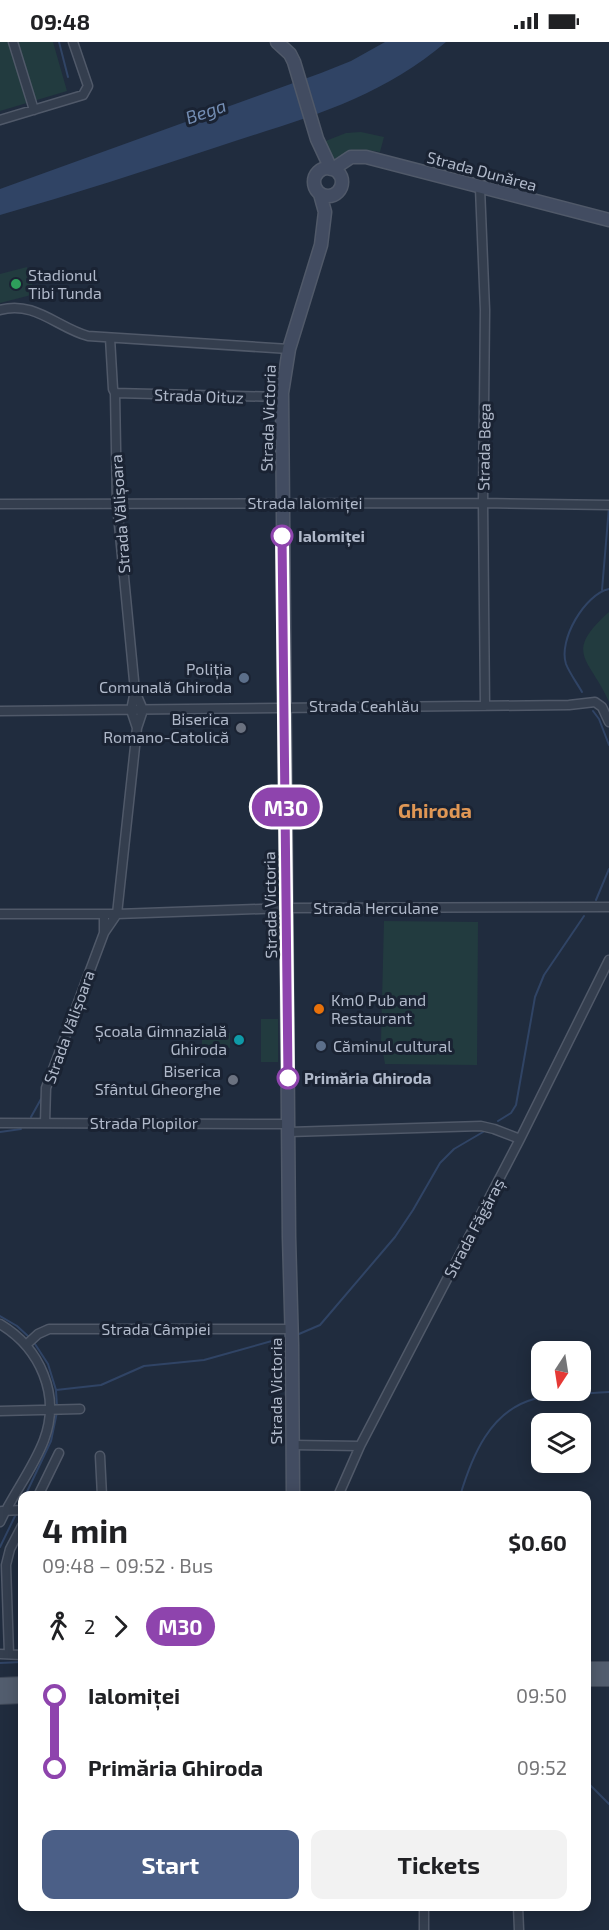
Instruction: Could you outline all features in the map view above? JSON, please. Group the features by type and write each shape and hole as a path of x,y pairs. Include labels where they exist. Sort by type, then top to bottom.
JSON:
{"main road":[{"path":"591,1670 609,1669"},
{"path":"591,1679 609,1679"},
{"path":"0,1685 18,1684"},
{"path":"0,1697 18,1696"}],"street":[{"path":"12,42 34,110"},
{"path":"0,120 83,95 87,91 88,86 73,42"},
{"path":"277,42 290,54 294,62 317,140 331,171"},
{"name":"Strada Dunărea","path":"333,195 340,190 331,171 356,156 609,220"},
{"name":"Strada Victoria","path":"325,212 314,181 331,171"},
{"name":"Strada Bega","path":"480,188 485,310 483,503 485,706"},
{"path":"320,194 333,195"},
{"name":"Strada Victoria","path":"293,1491 282,397 289,349 321,244 325,212 333,195"},
{"path":"0,310 26,309 41,313 76,333 110,338 289,349"},
{"name":"Strada Vălișoara","path":"45,1123 46,1088 111,914 137,728 117,504 115,393 110,338"},
{"name":"Strada Oituz","path":"115,393 282,397"},
{"name":"Strada Ialomiței","path":"0,504 607,505"},
{"name":"Strada Ceahlău","path":"0,711 284,706 569,705 595,702 602,707 609,722"},
{"name":"Strada Herculane","path":"0,914 111,914 287,908 609,907"},
{"name":"Strada Vălișoara","path":"104,933 111,914"},
{"name":"Strada Făgăraș","path":"340,1491 360,1446 520,1139 609,960"},
{"name":"Strada Plopilor","path":"0,1123 289,1128 480,1126 520,1139"},
{"path":"0,1324 30,1342 43,1372 55,1410 42,1445 19,1491"},
{"name":"Strada Câmpiei","path":"30,1342 42,1331 49,1329 292,1329"},
{"path":"0,1411 80,1409"},
{"path":"293,1445 360,1446"},
{"path":"40,1491 59,1453"},
{"path":"99,1456 102,1491"},
{"path":"0,1522 10,1510 18,1494"},
{"path":"4,1654 6,1564 18,1534"},
{"path":"424,1911 424,1930"},
{"path":"518,1911 519,1930"}],"green space":[{"path":"0,42 53,42 67,91 0,111"},
{"path":"361,132 384,137 380,152 355,151 332,160 323,142 346,133"},
{"name":"Stadionul Tibi Tunda","path":"27,267 35,294 0,303 0,274"},
{"path":"609,612 609,702 588,665 583,647 586,638"},
{"path":"384,921 478,922 477,1065 385,1064 381,1041"},
{"path":"261,1019 278,1019 278,1062 261,1062"},
{"path":"202,1033 230,1033 230,1048 202,1049"}],"water":[{"path":"385,42 446,42 393,79 337,106 163,165 0,215 0,189 321,73 351,61"}],"waterway":[{"path":"59,42 68,77"},
{"path":"602,590 609,507"},
{"path":"582,692 566,664 566,643 583,609 591,599 609,589"},
{"path":"593,711 599,719 609,745"},
{"path":"596,900 609,869"},
{"path":"498,1121 511,1113 516,1105 535,997 544,975 584,916"},
{"path":"31,1117 41,1099"},
{"path":"0,1132 21,1129"},
{"path":"299,1334 320,1325 395,1237 440,1163 454,1149 483,1132"},
{"path":"0,1316 17,1326 29,1337"},
{"path":"33,1341 48,1364 56,1390 101,1385 144,1366 204,1360 286,1337"},
{"path":"56,1391 57,1406"},
{"path":"462,1491 470,1466 485,1437 494,1424 519,1405 543,1397 609,1392"},
{"path":"27,1491 51,1441 57,1412"},
{"path":"0,1547 17,1512"},
{"path":"0,1663 18,1662"},
{"path":"591,1786 609,1804"}],"bus line":[{"name":"M30","path":"282,536 288,1078"}],"place":[{"name":"Stadionul Tibi Tunda","path":"16,284"},
{"name":"Ialomiței","path":"282,536"},
{"name":"Poliția Comunală Ghiroda","path":"244,678"},
{"name":"Biserica Romano-Catolică","path":"241,728"},
{"name":"Km0 Pub and Restaurant","path":"319,1009"},
{"name":"Școala Gimnazială Ghiroda","path":"239,1040"},
{"name":"Căminul cultural","path":"321,1046"},
{"name":"Primăria Ghiroda","path":"288,1078"},
{"name":"Biserica Sfântul Gheorghe","path":"233,1080"}],"district":[{"name":"Ghiroda","path":"435,811"}],"water label":[{"name":"Bega","path":"206,112"}]}
